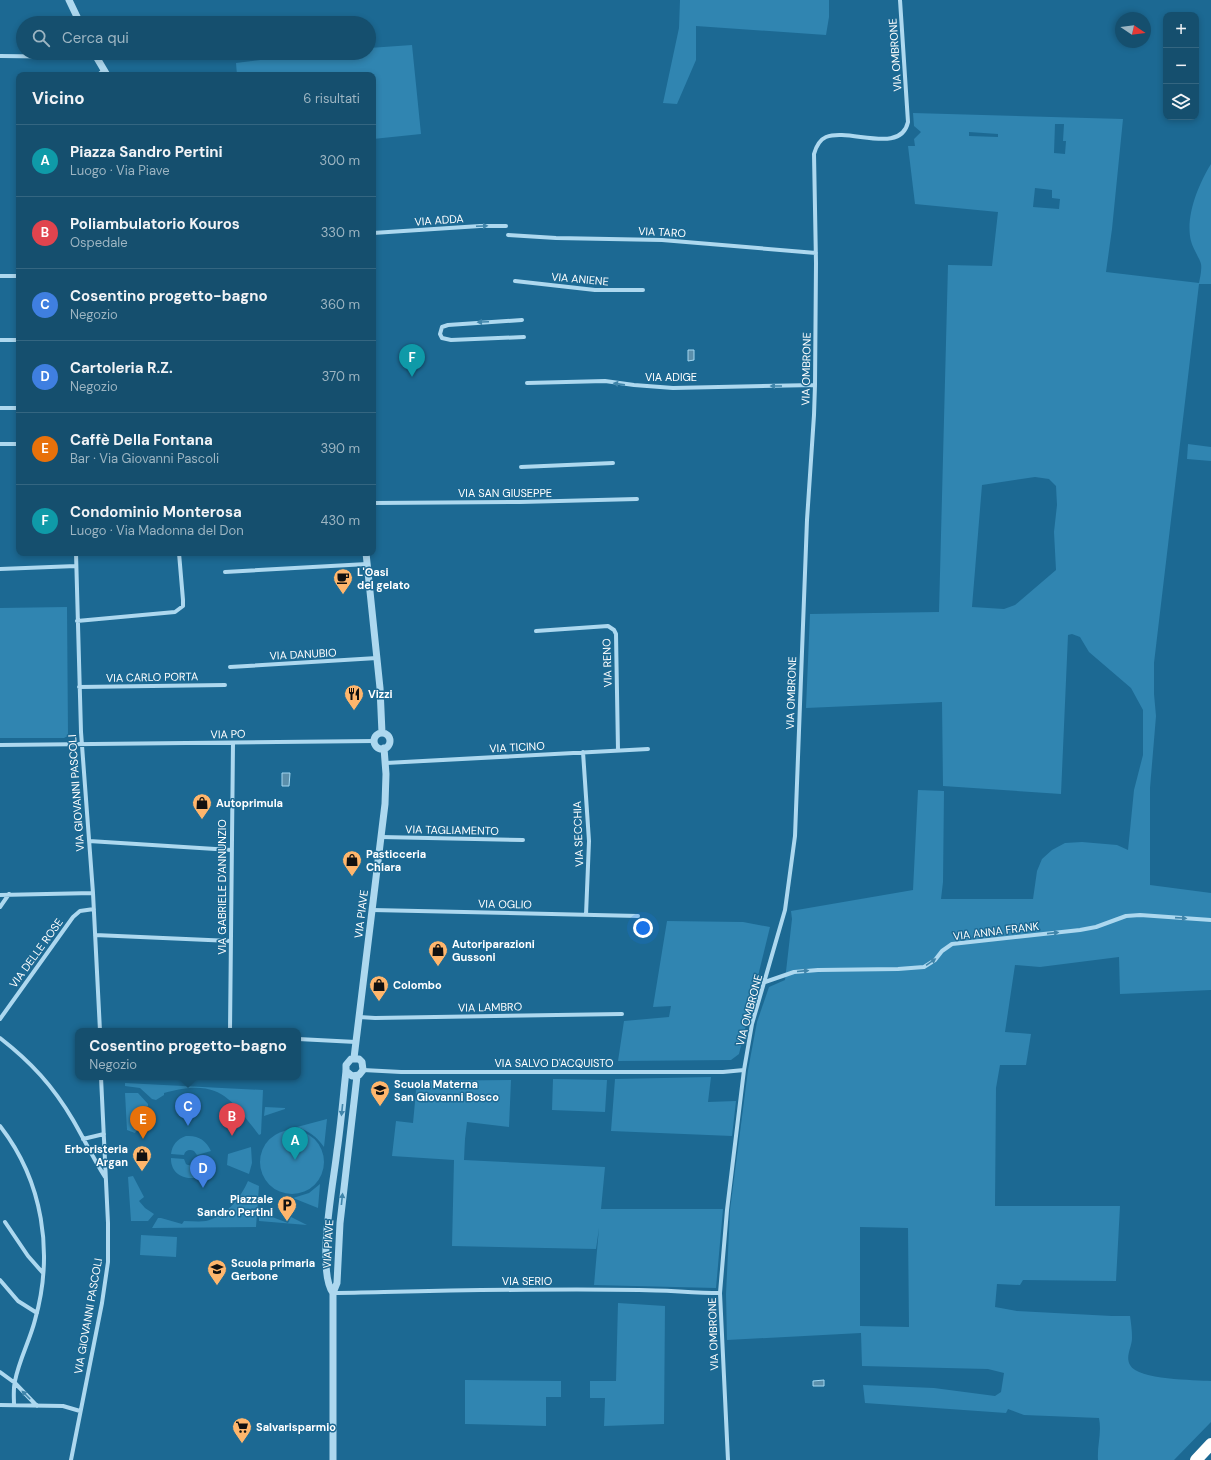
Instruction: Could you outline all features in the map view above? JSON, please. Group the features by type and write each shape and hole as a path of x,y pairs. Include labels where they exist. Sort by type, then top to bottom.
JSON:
{"highway":[{"path":"1196,1460 1211,1444"}],"street":[{"path":"69,0 77,16"},
{"name":"VIA OMBRONE","path":"728,1460 720,1293 727,1210 744,1070 752,1024 785,910 795,836 806,520 815,385 816,252 814,154 818,144 825,138 837,135 891,139 903,134 908,122 900,0"},
{"path":"0,56 16,56"},
{"path":"97,60 103,72"},
{"name":"VIA ADDA","path":"376,233 480,226 506,226"},
{"name":"VIA TARO","path":"508,235 556,238 662,240 816,252"},
{"path":"0,276 16,276"},
{"name":"VIA ANIENE","path":"515,281 595,290 643,290"},
{"path":"522,320 448,325 442,327 440,334 442,338 451,340 524,337"},
{"path":"0,340 16,340"},
{"name":"VIA ADIGE","path":"527,383 605,381 660,388 815,385"},
{"path":"0,408 16,408"},
{"path":"0,444 16,444"},
{"path":"521,467 613,463"},
{"name":"VIA SAN GIUSEPPE","path":"376,503 520,502 637,499"},
{"name":"VIA GIOVANNI PASCOLI","path":"76,556 81,744 96,935 100,1028"},
{"path":"77,621 175,612 183,606 179,556"},
{"name":"VIA PIAVE","path":"333,1293 330,1288 328,1278 326,1247 347,1063 354,1058 381,837 386,786 386,763 384,748 389,746 390,740 387,734 382,733 382,717 366,556"},
{"path":"226,572 367,564"},
{"path":"0,569 76,566"},
{"name":"VIA RENO","path":"536,631 608,626 614,630 616,634 618,750"},
{"name":"VIA DANUBIO","path":"230,667 376,658"},
{"name":"VIA CARLO PORTA","path":"79,687 225,685"},
{"path":"382,733 376,735 374,742 377,747 384,748"},
{"name":"VIA PO","path":"0,745 374,742"},
{"name":"VIA GABRIELE D'ANNUNZIO","path":"230,1028 233,743"},
{"name":"VIA TICINO","path":"386,763 648,749"},
{"name":"VIA SECCHIA","path":"583,752 589,841 586,915"},
{"name":"VIA TAGLIAMENTO","path":"381,837 523,840"},
{"path":"89,841 231,850"},
{"path":"0,895 93,893"},
{"path":"0,907 9,894"},
{"name":"VIA DELLE ROSE","path":"0,1018 73,917 78,912 83,910 94,909"},
{"name":"VIA OGLIO","path":"372,910 638,916"},
{"name":"VIA ANNA FRANK","path":"765,982 794,972 924,967 935,960 942,951 952,944 1080,930 1096,927 1126,916 1140,915 1211,920"},
{"path":"96,935 231,941"},
{"name":"VIA LAMBRO","path":"359,1017 622,1014"},
{"path":"0,1038 22,1055 46,1081 70,1115 91,1155 106,1178"},
{"path":"301,1039 356,1042"},
{"path":"346,1071 350,1075 357,1076 361,1074 363,1070 362,1062 359,1059 354,1058"},
{"name":"VIA SALVO D'ACQUISTO","path":"363,1070 401,1072 723,1072 744,1070"},
{"name":"VIA PIAVE","path":"333,1460 333,1293 337,1279 340,1223 357,1076"},
{"name":"VIA GIOVANNI PASCOLI","path":"71,1460 108,1270 106,1178 101,1080"},
{"path":"0,1126 18,1153 38,1201 44,1234 43,1273 37,1313 15,1384 14,1405"},
{"path":"83,1139 104,1134"},
{"path":"5,1222 28,1256 43,1273"},
{"path":"0,1280 18,1301 37,1313"},
{"name":"VIA SERIO","path":"333,1293 575,1289 720,1293"},
{"path":"0,1372 15,1384 37,1406"},
{"path":"0,1405 63,1406 80,1411"}],"shaded area":[{"path":"680,0 829,0 829,17 826,35 696,26 696,60 677,104 663,103 679,28"},
{"path":"412,45 421,134 376,139 376,72 237,72 236,63 261,60 376,60 376,48"},
{"path":"913,113 1123,119 1112,229 1106,272 1199,283 1201,264 1191,241 1191,212 1197,191 1211,164 1211,284 1199,284 1154,663 1156,716 1150,788 1150,885 1211,893 1211,990 1120,994 1119,957 1040,967 1015,965 1005,1032 1031,1034 1026,1065 1000,1065 996,1088 995,1206 1120,1206 1116,1281 1023,1280 1020,1285 997,1284 995,1307 1017,1311 1130,1316 1132,1341 1128,1358 1130,1365 1135,1370 1144,1374 1168,1378 1211,1381 1211,1422 1174,1460 1098,1460 1100,1429 1099,1418 1024,1415 1008,1409 1006,1413 865,1403 863,1385 934,1388 995,1396 1001,1392 1004,1373 988,1369 862,1366 861,1333 727,1340 726,1294 730,1210 748,1070 757,1022 769,987 785,980 792,919 791,911 913,890 918,790 944,791 943,882 941,899 1033,899 1037,871 1042,859 1052,850 1065,843 1082,842 1117,845 1128,850 1134,790 1143,755 1143,710 1131,688 1089,652 1080,637 1072,634 1068,635 1061,794 943,786 942,702 806,708 810,614 939,612 948,265 992,266 998,212 915,204 908,146 915,146 914,139 921,132 914,126","holes":["1055,124 1064,124 1063,141 1066,141 1065,154 1054,153","969,132 998,134 998,137 969,136","1035,188 1052,190 1052,198 1060,199 1059,209 1033,207","1035,477 1049,479 1056,486 1057,505 1054,532 1056,570 1015,605 1004,609 972,607 982,485","860,1227 908,1228 909,1327 860,1326"]},
{"path":"688,350 694,350 694,360 688,361"},
{"path":"1188,444 1211,447 1211,461 1187,459"},
{"path":"67,607 68,736 64,738 0,738 0,608"},
{"path":"282,773 290,773 289,786 282,786"},
{"path":"667,921 743,922 770,927 739,1054 731,1060 618,1061 624,1021 669,1017 671,1006 653,1007"},
{"path":"711,1077 708,1102 736,1101 732,1136 611,1131 615,1079"},
{"path":"553,1079 607,1080 605,1112 552,1110"},
{"path":"511,1080 509,1127 467,1122 464,1160 605,1167 601,1209 723,1209 716,1288 594,1285 599,1228 596,1249 452,1246 454,1160 392,1156 396,1121 413,1123 417,1081"},
{"path":"125,1083 263,1090 261,1134 259,1135 230,1101 210,1089 182,1089 164,1093 164,1095 156,1100 152,1099 140,1088 125,1086"},
{"path":"125,1093 138,1093 148,1104 148,1106 144,1109 148,1114 135,1133 127,1130"},
{"path":"265,1107 285,1108 285,1109 264,1116"},
{"path":"327,1119 324,1147 319,1140 305,1130 297,1127"},
{"path":"292,1130 304,1132 315,1139 322,1150 324,1162 322,1174 315,1185 304,1192 292,1194 280,1192 269,1185 262,1174 260,1162 262,1150 269,1139 280,1132"},
{"path":"186,1136 198,1137 207,1144 211,1151 197,1155 191,1150 188,1150 184,1155 171,1154 172,1148 176,1143"},
{"path":"251,1147 252,1163 249,1174 227,1165 228,1154"},
{"path":"171,1158 184,1159 186,1164 190,1165 194,1164 198,1160 210,1166 206,1172 200,1176 187,1178 175,1172 172,1166"},
{"path":"133,1176 144,1197 139,1201 145,1208 154,1214 148,1221 131,1221 128,1177"},
{"path":"248,1181 259,1186 256,1227 152,1228 158,1218 182,1224 184,1221 206,1221 213,1219 232,1206 245,1188"},
{"path":"320,1184 318,1208 293,1198 309,1193"},
{"path":"259,1212 288,1223 291,1217 307,1225 259,1221"},
{"path":"141,1235 177,1237 176,1257 140,1255"},
{"path":"618,1303 665,1306 664,1424 604,1426 605,1398 590,1398 590,1381 616,1381"},
{"path":"465,1380 561,1381 561,1397 546,1397 546,1426 465,1424"},
{"path":"824,1380 824,1386 813,1386 813,1381"}],"place":[{"name":"Condominio Monterosa","path":"412,377"},
{"name":"L'Oasi del gelato","path":"343,595"},
{"name":"Vizzi","path":"354,711"},
{"name":"Autoprimula","path":"202,820"},
{"name":"Pasticceria Chiara","path":"352,877"},
{"name":"Autoriparazioni Gussoni","path":"438,967"},
{"name":"Colombo","path":"379,1002"},
{"name":"Scuola Materna San Giovanni Bosco","path":"380,1107"},
{"name":"Cosentino progetto-bagno","path":"188,1126"},
{"name":"Poliambulatorio Kouros","path":"232,1136"},
{"name":"Caffè Della Fontana","path":"143,1139"},
{"name":"Piazza Sandro Pertini","path":"295,1160"},
{"name":"Erboristeria Argan","path":"142,1172"},
{"name":"Cartoleria R.Z.","path":"203,1188"},
{"name":"Piazzale Sandro Pertini","path":"287,1222"},
{"name":"Scuola primaria Gerbone","path":"217,1286"},
{"name":"Salvarisparmio","path":"242,1444"}]}
